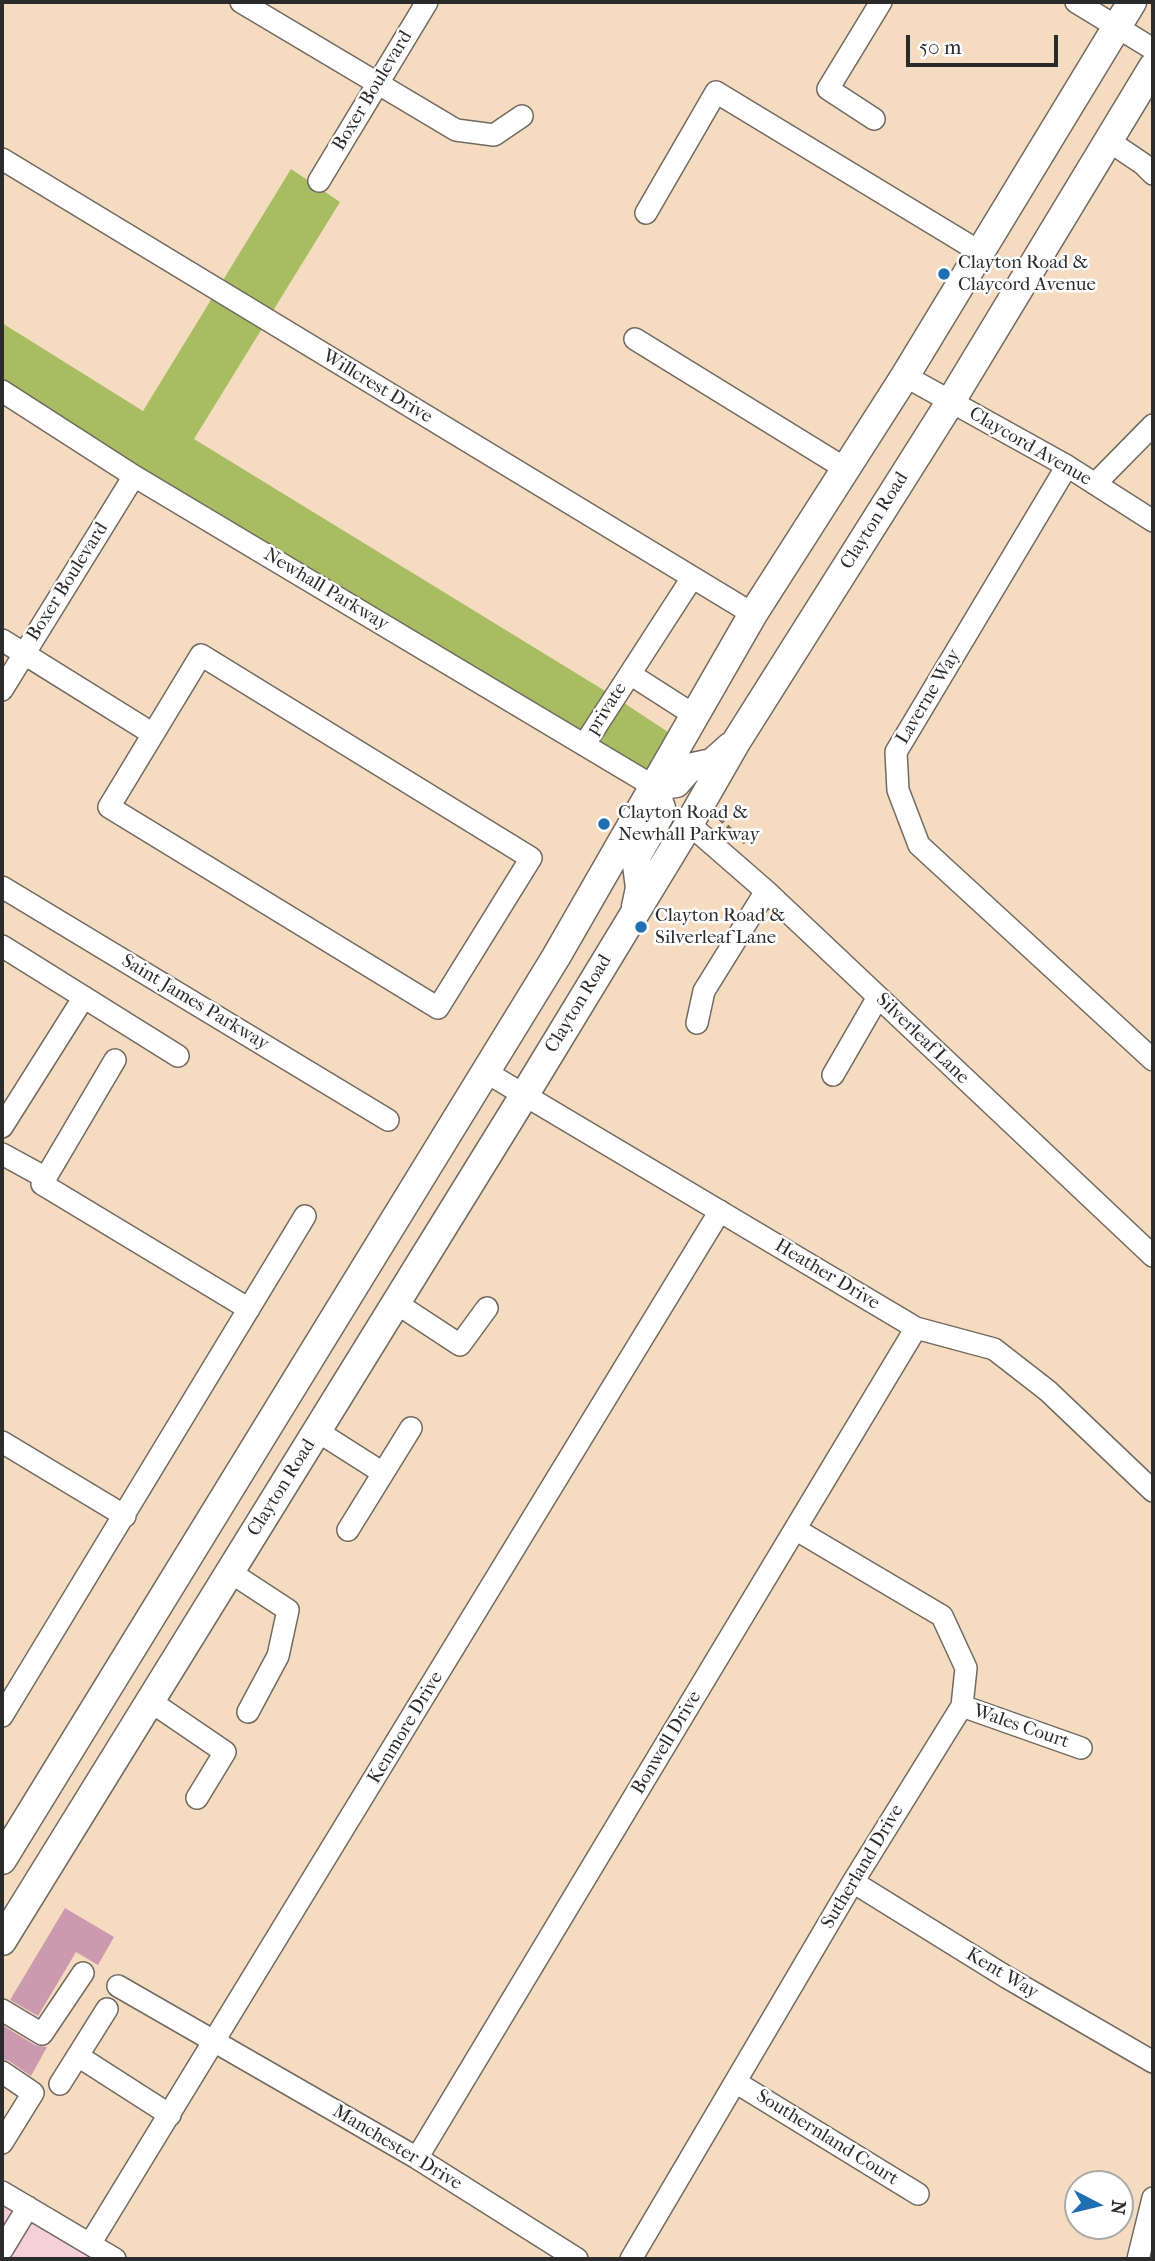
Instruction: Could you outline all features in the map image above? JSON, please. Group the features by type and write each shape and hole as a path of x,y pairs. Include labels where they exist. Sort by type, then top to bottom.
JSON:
{"main road":[{"path":"2,1860 556,957 753,614 905,376 1132,2"},
{"name":"Clayton Road","path":"2,1941 525,1094 690,824 736,741 950,401 1153,66"},
{"path":"653,786 676,783 689,768 712,763 736,741"},
{"path":"635,911 640,888 636,857 661,808 653,786"}],"street":[{"path":"242,2 456,130 494,135 522,116"},
{"name":"Boxer Boulevard","path":"319,181 428,2"},
{"path":"874,119 828,89 881,2"},
{"path":"1076,2 1153,49"},
{"path":"646,213 716,92 980,252"},
{"path":"1109,141 1153,174"},
{"name":"Willcrest Drive","path":"2,159 753,614"},
{"path":"635,339 846,469"},
{"name":"Claycord Avenue","path":"905,376 1067,466 1153,521"},
{"name":"Newhall Parkway","path":"2,391 134,476 653,786"},
{"path":"1096,484 1153,425"},
{"name":"Laverne Way","path":"1067,466 895,752 898,790 919,845 1153,1060"},
{"name":"Boxer Boulevard","path":"2,690 134,476"},
{"name":"private","path":"584,745 692,578"},
{"path":"2,640 153,734"},
{"path":"201,655 531,858 438,1008 109,807 153,734 201,655"},
{"path":"630,674 694,715"},
{"name":"Silverleaf Lane","path":"690,824 766,891 1153,1256"},
{"name":"Saint James Parkway","path":"2,887 388,1120"},
{"path":"697,1023 704,991 766,891"},
{"path":"2,946 178,1056"},
{"path":"2,1127 84,997"},
{"path":"833,1075 878,997"},
{"path":"116,1060 42,1184 249,1309"},
{"name":"Heather Drive","path":"484,1071 916,1328 994,1349 1048,1391 1153,1491"},
{"path":"2,1154 46,1178"},
{"name":"Kenmore Drive","path":"90,2244 720,1211"},
{"path":"2,1716 305,1216"},
{"path":"396,1303 460,1345 487,1308"},
{"name":"Bonwell Drive","path":"417,2158 916,1328"},
{"path":"348,1530 411,1428"},
{"path":"317,1431 383,1473"},
{"path":"2,1441 125,1516"},
{"name":"Sutherland Drive","path":"631,2259 853,1882 962,1706 967,1668 943,1616 795,1529"},
{"path":"230,1572 288,1610 278,1656 248,1712"},
{"path":"150,1701 225,1752 197,1798"},
{"name":"Wales Court","path":"962,1706 1081,1748"},
{"name":"Kent Way","path":"853,1882 1008,1978 1153,2062"},
{"path":"2,2010 42,2034 83,1973"},
{"name":"Manchester Drive","path":"118,1986 417,2158 577,2259"},
{"path":"60,2084 107,2009"},
{"path":"78,2056 170,2115"},
{"path":"2,2072 33,2093 2,2143"},
{"name":"Southernland Court","path":"737,2083 918,2194"},
{"path":"2,2192 115,2259"},
{"path":"1138,2259 1153,2198"},
{"path":"2,2250 28,2207"}],"shaded area":[{"path":"2,2192 115,2259 2,2259"}],"green space":[{"path":"291,169 340,202 194,439 615,697 680,740 653,786 2,391 2,323 143,411"}],"building":[{"path":"65,1908 114,1937 98,1965 76,1952 38,2016 10,2000"},
{"path":"2,2025 35,2045 47,2047 31,2076 2,2059"}],"place":[{"name":"Clayton Road & Claycord Avenue","path":"944,274"},
{"name":"Clayton Road & Newhall Parkway","path":"604,824"},
{"name":"Clayton Road & Silverleaf Lane","path":"641,927"}]}
